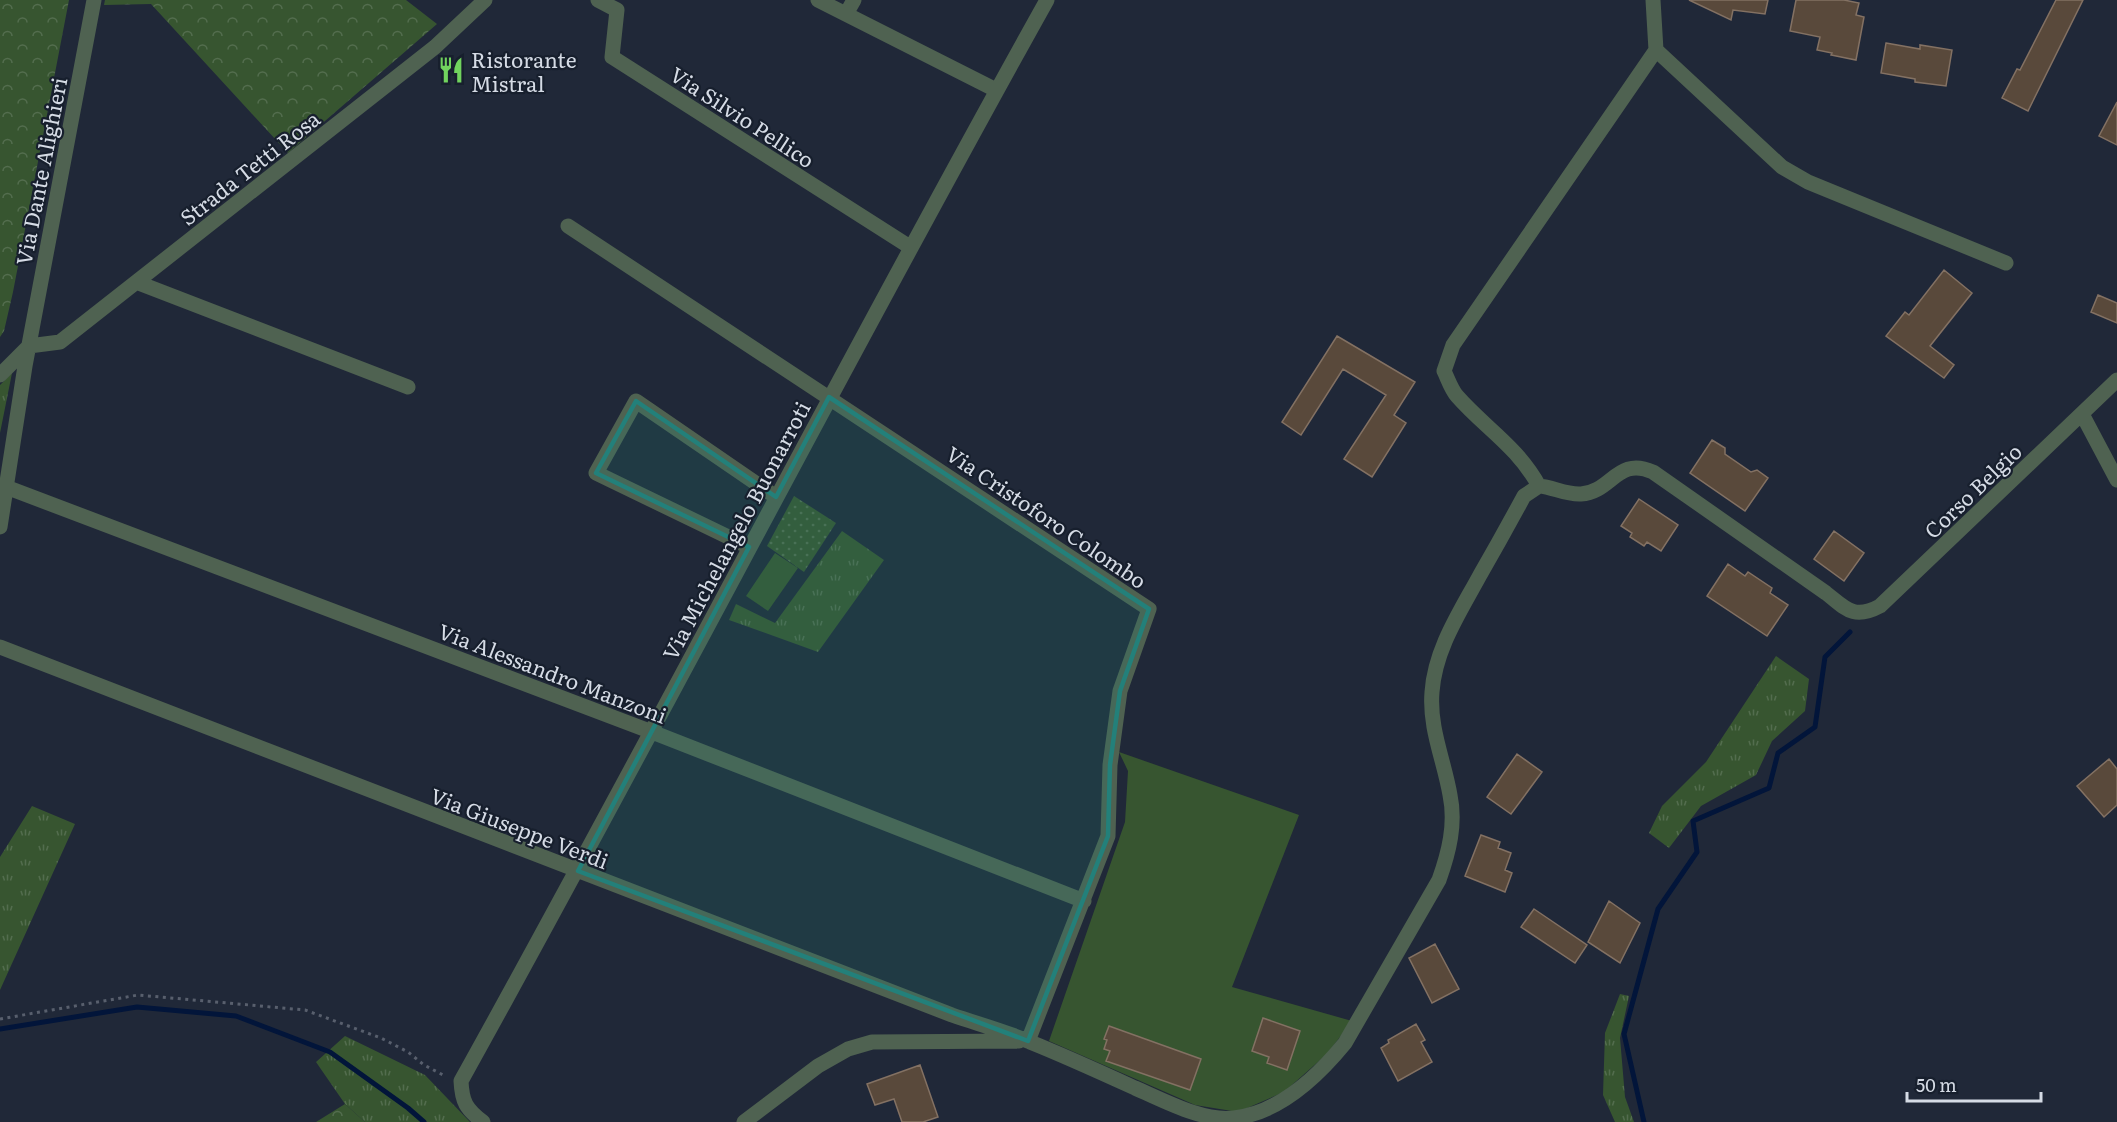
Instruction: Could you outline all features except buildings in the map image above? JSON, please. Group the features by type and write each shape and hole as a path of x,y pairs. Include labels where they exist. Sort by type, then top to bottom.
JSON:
{"street":[{"name":"Via Dante Alighieri","path":"0,527 28,346 94,0"},
{"name":"Strada Tetti Rosa","path":"28,346 60,342 435,47 485,0"},
{"name":"Via Silvio Pellico","path":"598,0 617,10 612,57 910,247"},
{"path":"818,0 996,90"},
{"path":"846,14 854,0"},
{"name":"Via Michelangelo Buonarroti","path":"461,1081 578,872 829,397 1047,0"},
{"path":"744,1122 818,1066 848,1049 872,1042 1028,1041 1173,1105 1211,1117 1232,1119 1254,1115 1276,1104 1304,1085 1346,1043 1426,904 1448,857 1451,839 1451,796 1431,710 1434,673 1441,650 1459,612 1524,496 1539,486 1528,467 1514,451 1455,394 1444,371 1453,345 1656,50 1653,0"},
{"path":"1656,50 1782,167 1808,182 2006,263"},
{"name":"Via Cristoforo Colombo","path":"568,226 1149,609 1120,691 1110,765 1108,836 1028,1041"},
{"path":"136,282 408,387"},
{"path":"0,375 28,346"},
{"name":"Corso Belgio","path":"1539,486 1578,495 1589,493 1603,486 1626,468 1645,468 1816,586 1847,610 1858,614 1880,606 2117,380"},
{"path":"749,547 596,473 636,401 776,497"},
{"path":"2082,414 2117,480"},
{"name":"Via Alessandro Manzoni","path":"6,487 652,732 1084,901"},
{"name":"Via Giuseppe Verdi","path":"0,648 952,1015 1028,1041"},
{"path":"461,1081 462,1097 472,1114 483,1122"}],"path":[{"path":"0,1019 138,995 305,1010 381,1038 408,1052 424,1065 449,1078 461,1081"}],"highlighted area":[{"path":"829,397 1149,609 1120,691 1110,765 1108,836 1028,1041 578,871 749,547 596,473 636,401 776,497"}],"green space":[{"path":"0,0 69,0 13,292 4,331 0,337"},
{"path":"105,0 406,0 437,24 288,153 151,4 104,5"},
{"path":"12,373 0,433 0,385"},
{"path":"794,496 836,523 804,572 767,546"},
{"path":"842,531 884,560 818,652 729,620 736,604 775,623"},
{"path":"775,553 798,568 768,611 746,596"},
{"path":"1776,656 1809,679 1805,711 1772,741 1756,775 1701,806 1669,848 1649,833 1662,806 1706,762"},
{"path":"1119,752 1299,815 1232,987 1352,1021 1327,1054 1284,1092 1238,1112 1195,1105 1049,1041 1125,822 1128,771"},
{"path":"32,806 75,824 0,990 0,857"},
{"path":"1620,994 1629,996 1620,1038 1625,1097 1634,1122 1615,1122 1603,1095 1605,1033"},
{"path":"345,1036 425,1075 470,1122 365,1122 345,1104 316,1062"},
{"path":"345,1104 365,1122 316,1122"}],"waterway":[{"path":"1644,1122 1624,1034 1658,909 1697,852 1693,821 1769,788 1778,753 1815,727 1825,657 1850,632"},
{"path":"0,1029 137,1007 236,1016 330,1052 424,1122"}],"place":[{"name":"Ristorante Mistral","path":"451,70"}]}
